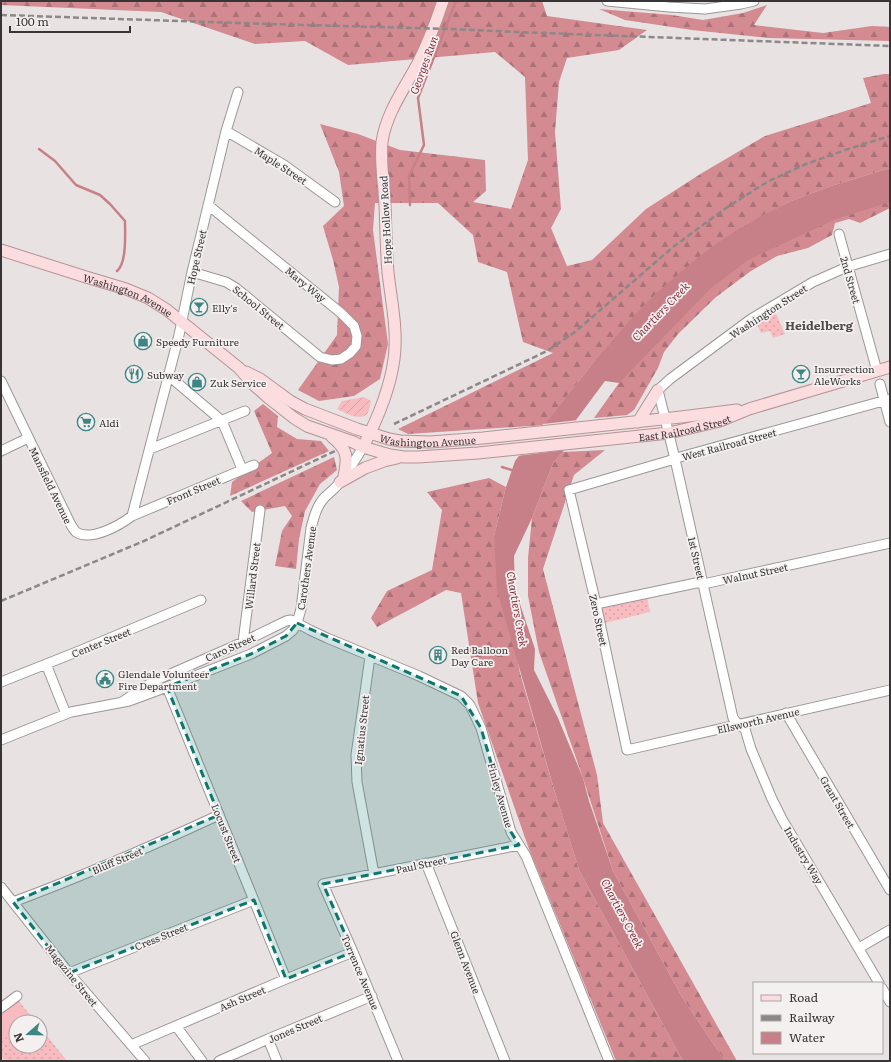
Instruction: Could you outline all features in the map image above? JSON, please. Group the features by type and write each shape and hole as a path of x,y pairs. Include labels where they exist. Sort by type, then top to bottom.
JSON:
{"main road":[{"name":"Hope Hollow Road","path":"363,447 388,386 392,371 395,347 387,250 382,141 389,117 419,62 443,1"},
{"name":"Washington Avenue","path":"1,250 137,293 159,304 239,368 254,385 294,418 307,426 363,447 390,455 424,457 618,439"},
{"name":"Washington Avenue","path":"239,368 260,379 290,401 305,409 370,433 400,441 413,442 483,438 636,422"},
{"name":"East Railroad Street","path":"618,439 668,433 720,421 749,409 890,368"},
{"path":"636,422 658,390"},
{"name":"East Railroad Street","path":"636,422 749,409"},
{"path":"329,434 340,443 345,452 346,460 342,480"},
{"path":"342,480 365,468 384,461 404,457"}],"street":[{"path":"607,1 669,7 705,8 754,1"},
{"name":"Hope Street","path":"132,516 179,335 192,272 226,131 238,92"},
{"name":"Maple Street","path":"226,131 284,165 335,202"},
{"name":"Mary Way","path":"208,205 341,312 354,326 357,336 356,346 350,353 342,359 332,360 320,357"},
{"name":"2nd Street","path":"839,234 877,371"},
{"name":"Washington Street","path":"658,390 670,379 751,319 814,282 847,267 890,254"},
{"name":"School Street","path":"192,272 226,282 238,289 320,357"},
{"path":"168,375 222,421 242,469"},
{"name":"Mansfield Avenue","path":"1,381 73,529 78,533 90,534 106,531 132,516"},
{"path":"880,384 887,400 890,422"},
{"name":"1st Street","path":"658,390 733,716 738,724"},
{"name":"West Railroad Street","path":"569,490 887,400"},
{"path":"150,450 246,411"},
{"path":"1,451 28,438"},
{"name":"Carothers Avenue","path":"1,740 72,712 129,701 252,654 286,636 293,630 297,623 301,609 314,515 324,498 342,480 351,468 363,447"},
{"name":"Front Street","path":"132,516 254,464"},
{"name":"Zero Street","path":"569,490 596,604 627,750"},
{"name":"Willard Street","path":"243,642 260,510"},
{"name":"Walnut Street","path":"596,604 696,583 715,582 890,543"},
{"name":"Center Street","path":"1,682 201,600"},
{"name":"Caro Street","path":"122,702 144,686 243,642 286,620 291,620 297,623"},
{"name":"Finley Avenue","path":"297,623 370,657 419,676 461,696 470,706 481,728 511,832 526,856 609,1061"},
{"name":"Ignatius Street","path":"370,657 356,755 357,782 374,874"},
{"path":"46,664 66,714"},
{"name":"Locust Street","path":"167,687 286,980"},
{"name":"Ellsworth Avenue","path":"627,750 890,690"},
{"name":"Grant Street","path":"786,713 890,890"},
{"name":"Industry Way","path":"738,724 745,730 751,749 782,819 878,982"},
{"name":"Bluff Street","path":"14,902 62,884 219,815"},
{"name":"Paul Street","path":"323,884 519,845"},
{"name":"Glenn Avenue","path":"426,863 505,1061"},
{"name":"Torrence Avenue","path":"323,884 354,952 398,1061"},
{"name":"Magazine Street","path":"1,887 69,973 145,1061"},
{"name":"Cress Street","path":"69,973 254,900"},
{"path":"859,948 890,930"},
{"name":"Ash Street","path":"131,1045 354,952"},
{"path":"883,990 890,1002"},
{"path":"1,1008 17,996"},
{"name":"Jones Street","path":"219,1061 372,996"},
{"path":"176,1026 202,1061"},
{"path":"268,1039 277,1061"}],"highlighted area":[{"path":"297,623 461,696 481,728 511,832 519,845 323,884 353,952 286,979 254,900 69,973 13,902 219,815 167,687 251,654 286,636"}],"shaded area":[{"path":"775,311 785,334 773,338 770,331 761,333 756,323"},
{"path":"364,397 371,401 368,412 364,416 352,416 337,409 342,401"},
{"path":"647,597 650,612 605,623 601,608"},
{"path":"17,999 29,1014 8,1014 8,1054 48,1054 48,1037 67,1061 5,1061 1,1056 1,1011"},
{"path":"17,1003 26,1014 8,1014 8,1036 1,1042 1,1016"}],"green space":[{"path":"1,1 542,1 547,16 647,30 619,50 567,58 559,82 555,132 561,209 551,228 567,266 592,260 646,209 702,173 765,136 871,103 863,78 884,74 890,74 890,168 831,186 791,201 743,226 590,367 544,425 408,434 398,429 553,353 523,342 507,272 478,262 473,235 438,203 375,203 373,230 388,344 380,379 354,396 319,401 298,390 337,335 339,287 323,226 344,206 339,172 320,124 358,134 400,150 485,160 486,191 473,202 511,209 528,160 525,77 495,52 348,65 305,41 255,44 161,12 1,5"},
{"path":"767,5 754,25 823,33 872,26 890,27 890,41 768,38 692,30 625,20 599,9 672,15 703,20 743,13"},
{"path":"890,198 890,208 860,223 849,219 835,223 832,235 808,248 777,256 751,271 716,297 678,334 664,352 658,368 634,410 627,415 594,418 654,334 713,279 782,237"},
{"path":"263,404 278,416 277,427 297,439 321,441 329,451 230,496 232,482 272,453 254,411"},
{"path":"605,450 574,475 543,569 597,775 603,823 737,1061 725,1061 682,997 613,871 583,778 539,652 528,596 528,558 532,518 553,463 563,452"},
{"path":"334,457 337,470 320,484 305,511 299,539 296,569 275,566 282,531 292,516 285,506 252,512 241,501"},
{"path":"489,478 506,487 494,536 520,673 579,870 683,1061 616,1061 529,849 478,703 461,593 446,590 377,627 371,618 387,591 432,570 442,510 427,492"}],"water":[{"name":"Chartiers Creek","path":"890,168 890,202 836,219 748,260 711,288 619,383 605,381 576,420 563,452 553,463 532,518 514,556 515,589 535,649 534,670 558,718 583,778 589,801 613,871 682,997 725,1061 683,1061 579,870 554,789 497,590 494,536 506,487 515,461 590,367 653,296 716,244 743,226 765,214 791,201 831,186"}],"pier":[{"path":"579,420 565,450 517,456 543,424"}],"waterway":[{"name":"Georges Run","path":"410,205 409,176 424,145 418,98 456,1"},
{"path":"39,149 55,161 76,185 100,195 125,221 124,255 117,271"},
{"path":"502,467 515,471"}],"railway":[{"path":"1,15 451,29 890,46"},
{"path":"394,424 547,351 575,332 673,247 726,208 767,182 806,164 890,136"},
{"path":"1,601 144,541 335,451"}],"place":[{"name":"Elly's","path":"199,307"},
{"name":"Speedy Furniture","path":"143,341"},
{"name":"Subway","path":"134,374"},
{"name":"Insurrection AleWorks","path":"801,374"},
{"name":"Zuk Service","path":"197,382"},
{"name":"Aldi","path":"86,422"},
{"name":"Red Balloon Day Care","path":"438,655"},
{"name":"Glendale Volunteer Fire Department","path":"105,679"}],"district":[{"name":"Heidelberg","path":"819,325"}]}
